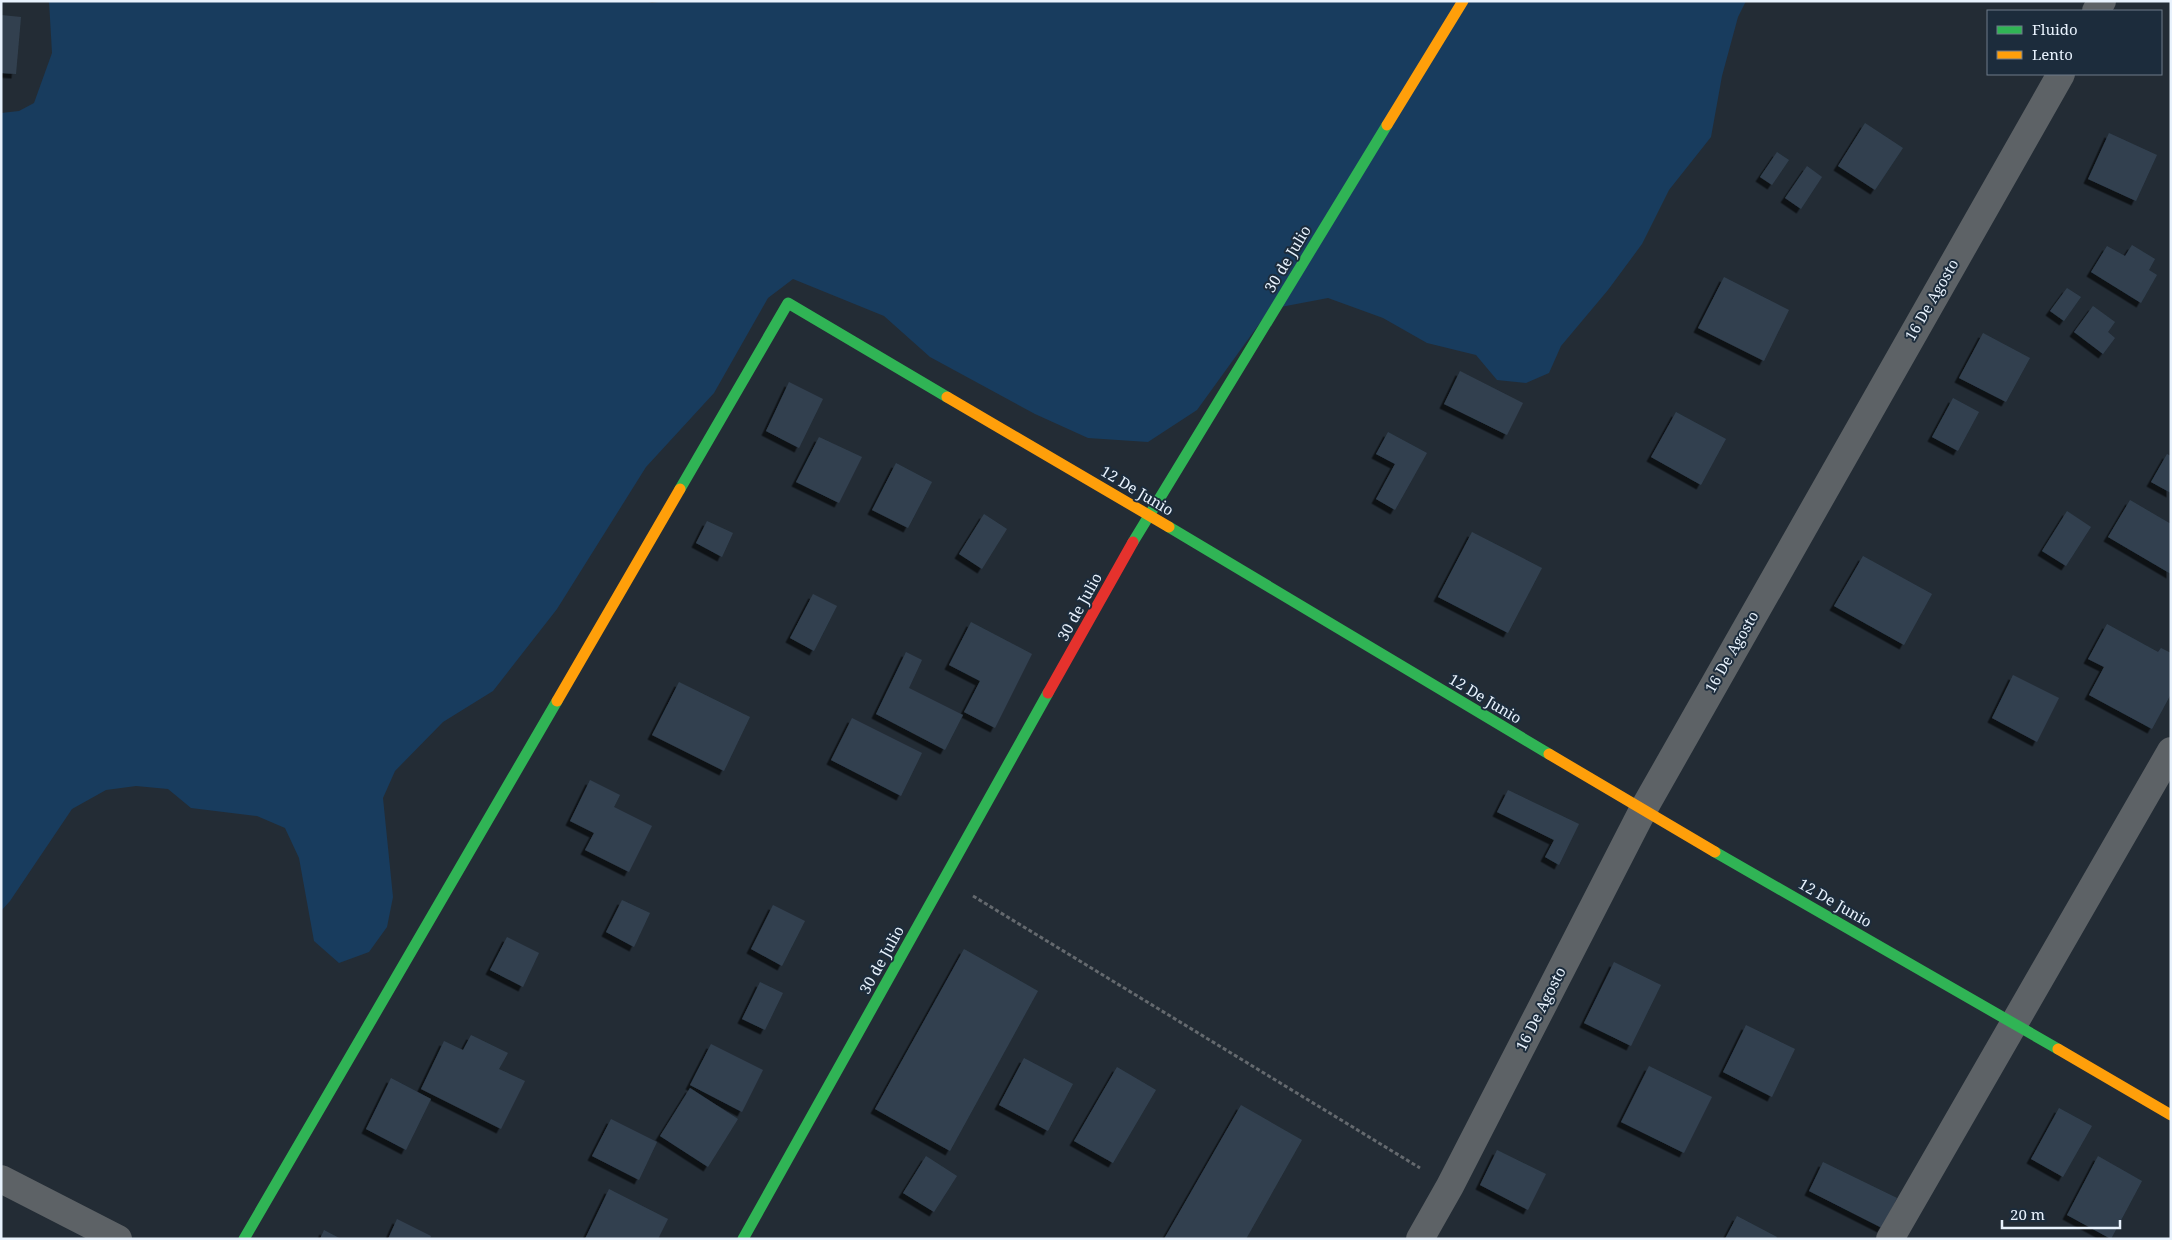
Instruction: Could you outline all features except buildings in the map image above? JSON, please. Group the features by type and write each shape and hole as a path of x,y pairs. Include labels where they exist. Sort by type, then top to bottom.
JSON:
{"street":[{"name":"30 de Julio","path":"743,1239 1148,515 1463,1"},
{"name":"16 De Agosto","path":"1420,1239 1450,1186 1643,810 2060,75"},
{"name":"12 De Junio","path":"244,1239 788,303 1643,810 2014,1022 2171,1115"},
{"path":"1890,1239 2171,751"},
{"path":"1,1178 118,1239"}],"path":[{"path":"944,879 1450,1186"}],"shaded area":[{"path":"49,1 645,1 652,3 664,1 1746,1 1738,17 1722,76 1711,137 1669,190 1642,244 1608,290 1561,346 1549,373 1526,383 1497,380 1476,355 1427,343 1383,318 1328,298 1270,309 1197,410 1148,442 1088,438 1035,414 930,357 884,316 793,279 768,298 714,393 646,467 557,609 493,691 443,722 395,771 383,798 393,897 387,927 369,952 339,963 314,941 299,858 285,828 257,816 191,808 168,789 136,786 106,790 72,809 10,901 1,911 1,113 19,111 34,103 52,53"}],"traffic: fast":[{"path":"1133,542 1387,125"},
{"path":"680,489 788,303 947,397"},
{"path":"1169,527 1549,754"},
{"path":"743,1239 1048,693"},
{"path":"244,1239 557,701"},
{"path":"1715,852 2058,1049"}],"traffic: slow":[{"path":"1387,125 1463,1"},
{"path":"947,397 1169,527"},
{"path":"557,701 680,489"},
{"path":"1549,754 1715,852"},
{"path":"2058,1049 2171,1115"}],"traffic: jam":[{"path":"1048,693 1133,542"}]}
